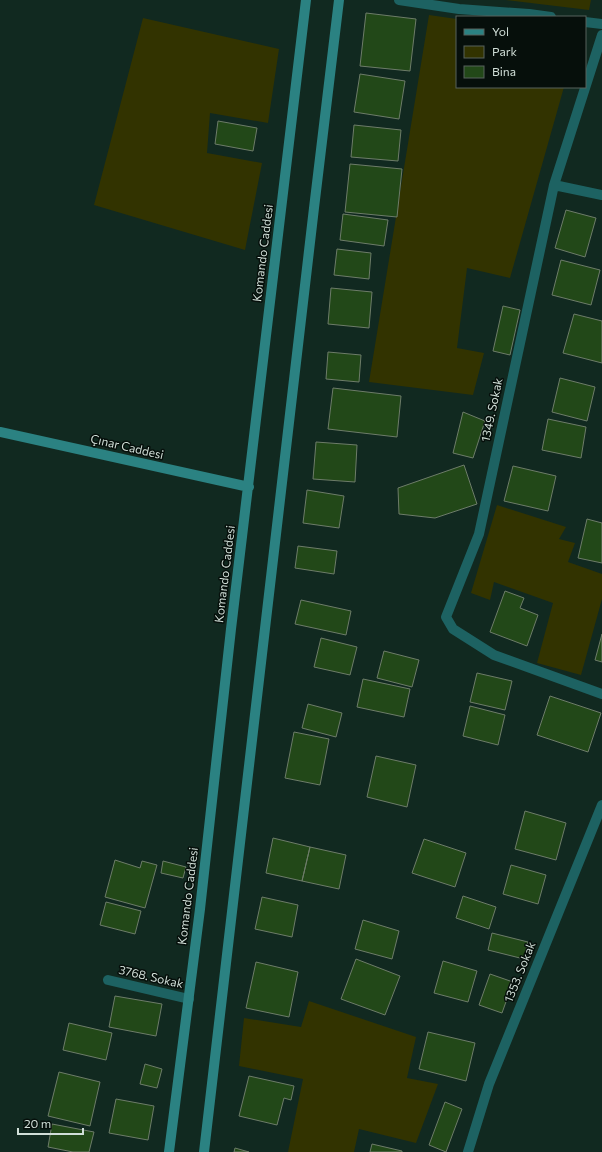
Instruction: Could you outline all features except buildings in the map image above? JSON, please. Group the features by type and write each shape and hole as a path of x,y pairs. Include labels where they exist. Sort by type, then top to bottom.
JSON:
{"main road":[{"name":"Komando Caddesi","path":"170,1152 200,909 248,487 306,0"},
{"path":"204,1152 314,208 340,0"},
{"name":"Çınar Caddesi","path":"0,432 248,487"}],"street":[{"path":"399,0 459,9 544,16"},
{"path":"586,22 602,24"},
{"name":"1349. Sokak","path":"586,85 602,35"},
{"name":"1349. Sokak","path":"585,88 554,185 479,534 446,617 453,629 494,654 602,694"},
{"path":"554,185 602,195"},
{"name":"1353. Sokak","path":"468,1152 489,1084 602,805"},
{"name":"3768. Sokak","path":"108,980 189,999"}],"green space":[{"path":"505,0 591,0 589,10"},
{"path":"429,15 456,19 456,88 564,88 510,278 467,268 457,348 484,353 473,395 369,382"},
{"path":"143,18 279,49 268,123 210,113 207,153 262,163 245,250 94,205"},
{"path":"497,505 566,527 559,539 575,543 568,562 602,574 602,599 581,675 537,663 553,603 494,582 490,600 471,593"},
{"path":"309,1001 416,1037 407,1078 438,1084 416,1143 359,1129 354,1152 288,1152 303,1079 239,1066 244,1018 301,1027"}]}
